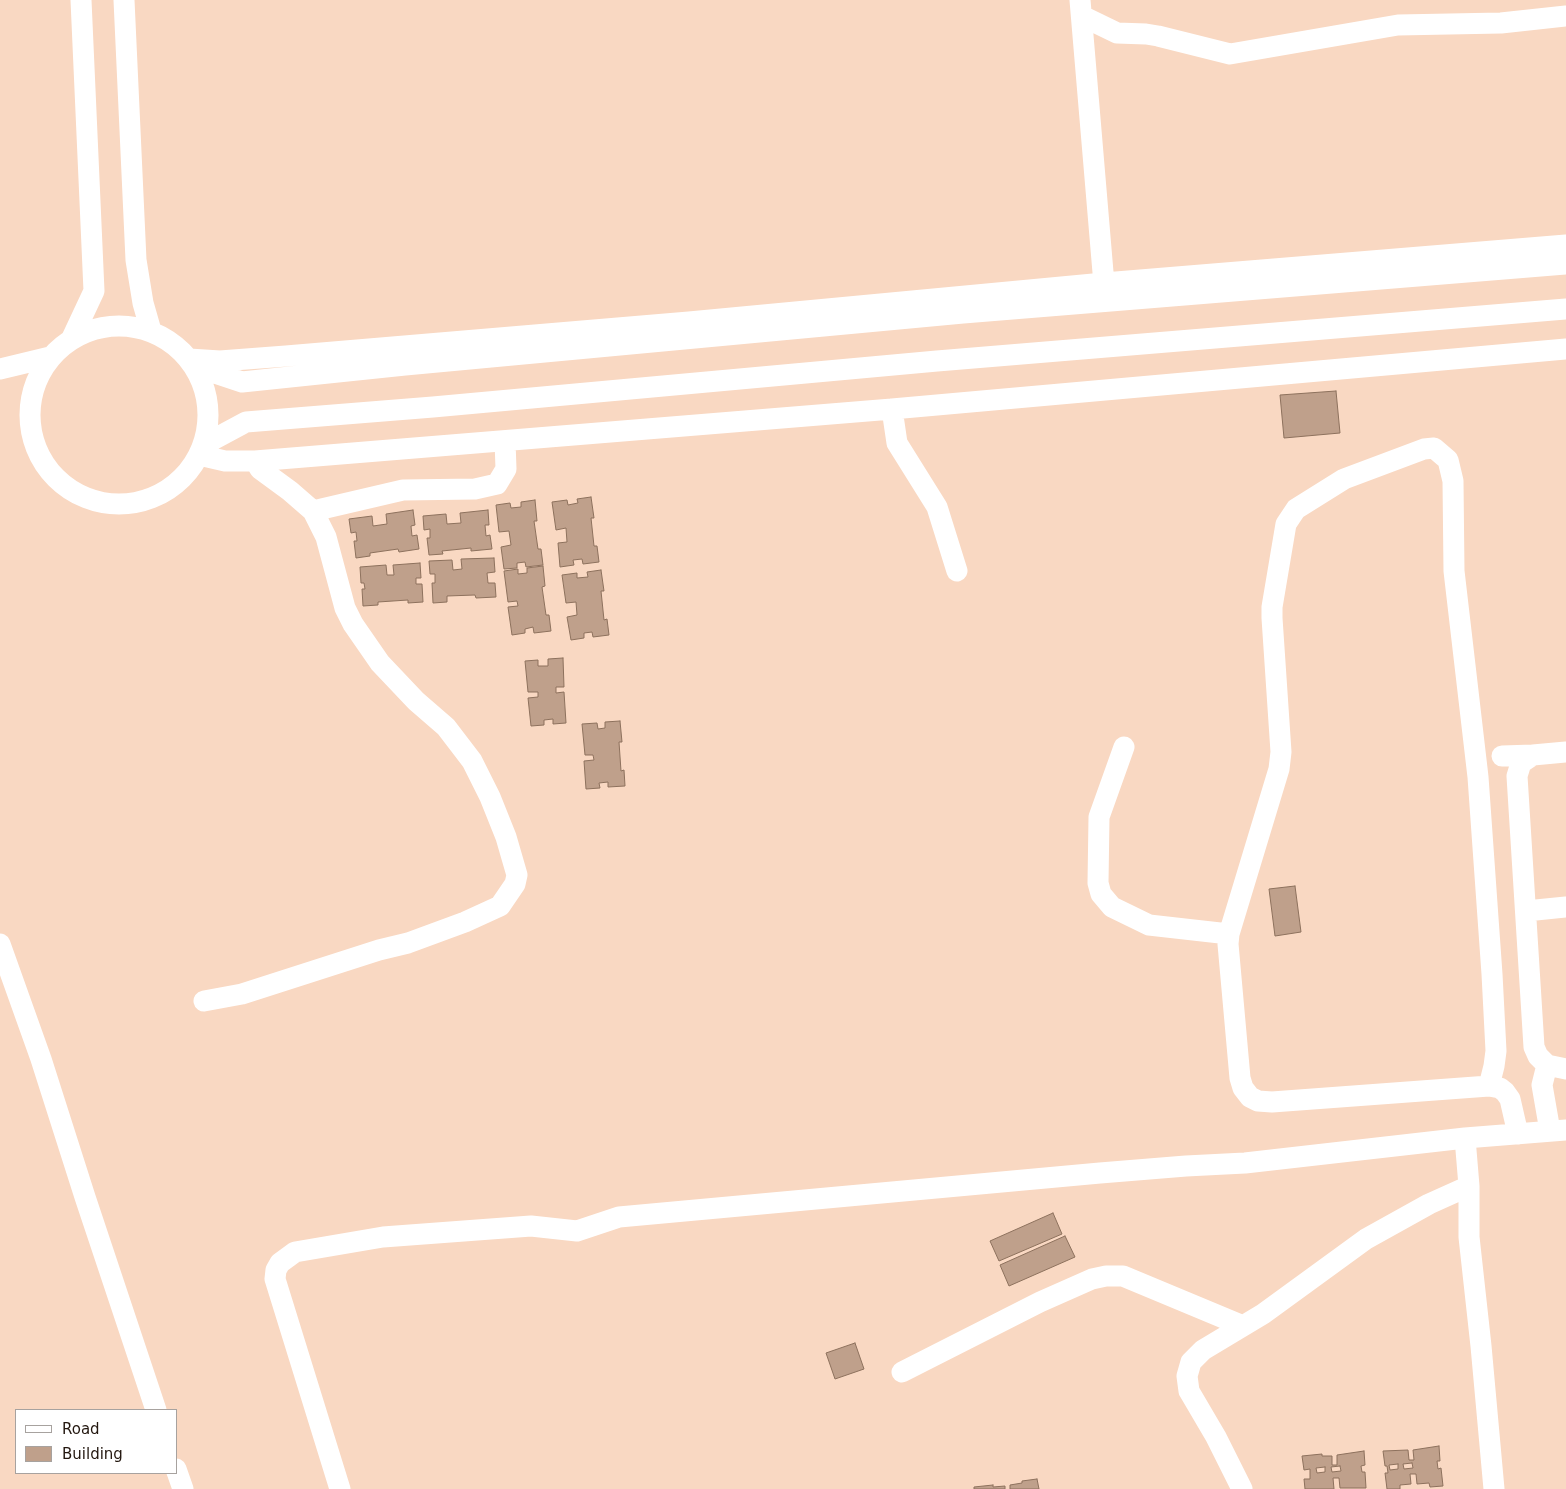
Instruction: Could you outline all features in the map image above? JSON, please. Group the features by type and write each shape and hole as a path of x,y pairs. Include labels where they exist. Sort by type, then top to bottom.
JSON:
{"street":[{"path":"72,338 94,291 81,0"},
{"path":"124,0 136,260 143,303 151,331"},
{"path":"1081,8 1117,33 1158,36 1230,54 1398,25 1501,23 1566,16"},
{"path":"1081,8 1105,292"},
{"path":"192,363 242,382 1566,245"},
{"path":"1105,292 1566,264"},
{"path":"202,450 246,422 433,407 947,360 1566,309"},
{"path":"130,326 151,331 174,345 192,363 201,379 209,420 202,450 193,467 175,486 150,500 117,506 76,495 62,486 44,466 38,456 29,424 36,378 50,357 72,338 88,330 130,326"},
{"path":"202,450 226,461 255,462 892,409 1566,349"},
{"path":"0,368 50,357"},
{"path":"892,409 897,444 937,507 957,571"},
{"path":"313,511 402,490 476,489 496,484 506,469 505,441"},
{"path":"1489,1086 1496,1052 1492,974 1478,778 1454,571 1453,481 1448,460 1434,448 1424,449 1344,480 1296,509 1286,524 1272,607 1281,752 1280,769 1229,934 1228,944 1240,1078 1243,1088 1250,1097 1258,1101 1272,1102 1489,1086 1500,1088 1510,1100 1518,1134"},
{"path":"204,1001 242,994 379,950 408,943 465,922 500,906 515,884 516,879 516,870 506,837 490,797 472,761 446,727 416,701 380,663 349,617 326,537 313,511 260,469 255,462"},
{"path":"1124,747 1099,817 1098,883 1101,894 1112,908 1149,925 1229,934"},
{"path":"1502,756 1566,752"},
{"path":"340,1489 275,1279 276,1270 280,1263 295,1252 390,1236 531,1226 577,1230 619,1217 1100,1173 1245,1163 1466,1138 1558,1131 1542,1085 1557,1067 1538,1056 1534,1047 1518,776 1521,763 1533,755"},
{"path":"1526,911 1566,908"},
{"path":"0,944 41,1059 156,1409"},
{"path":"1466,1138 1469,1186 1469,1237 1494,1489"},
{"path":"1242,1489 1216,1437 1189,1391 1187,1376 1191,1362 1203,1350 1263,1314 1366,1239 1429,1204 1469,1186"},
{"path":"902,1372 1040,1302 1092,1279 1106,1276 1123,1276 1243,1326"},
{"path":"178,1474 183,1489"}],"building":[{"path":"1336,391 1340,433 1284,438 1280,395"},
{"path":"591,497 594,518 591,518 594,546 597,546 599,562 583,564 582,559 573,560 574,565 560,567 558,543 567,542 566,528 556,530 552,502 567,500 568,505 578,503 577,499"},
{"path":"535,500 537,521 534,521 538,549 541,549 543,565 526,567 525,562 517,563 517,568 504,569 501,547 511,545 509,531 499,532 496,505 510,503 511,508 521,507 521,502"},
{"path":"413,510 415,525 411,526 412,536 417,535 419,549 399,552 398,549 370,553 370,556 356,558 354,541 357,541 356,532 351,533 349,519 372,516 373,526 387,524 386,514"},
{"path":"488,510 489,525 485,525 486,536 490,535 492,549 471,551 471,548 442,551 443,554 429,555 427,538 430,538 430,529 424,530 423,516 446,514 447,524 461,523 460,513"},
{"path":"494,558 495,572 487,573 488,583 495,583 496,597 476,598 475,595 447,596 447,602 433,603 432,583 435,583 435,574 430,574 429,561 452,560 453,570 462,569 461,559"},
{"path":"420,563 421,578 416,578 416,584 422,584 423,602 408,603 408,600 378,602 378,605 363,606 362,589 365,589 364,583 361,583 360,567 386,565 387,575 394,575 393,565"},
{"path":"543,566 545,586 542,587 546,615 549,615 551,631 534,633 533,627 525,629 525,633 512,635 508,607 518,606 517,601 508,602 504,571 518,569 518,574 527,573 527,568"},
{"path":"601,570 604,591 601,591 604,620 607,619 609,635 593,637 592,632 584,633 584,638 571,640 567,617 577,615 576,602 566,603 562,575 577,573 577,578 588,577 587,572"},
{"path":"563,658 564,687 556,687 556,693 564,692 566,723 553,724 553,719 544,720 544,725 531,726 528,698 538,697 538,692 528,692 525,661 538,660 538,666 548,666 548,659"},
{"path":"620,721 622,742 619,742 621,771 624,770 625,786 608,787 608,782 599,783 600,788 586,789 584,761 594,760 593,755 585,755 582,724 597,723 598,729 605,728 605,722"},
{"path":"1295,886 1301,932 1275,936 1269,889"},
{"path":"1053,1213 1062,1234 999,1261 990,1241"},
{"path":"1065,1236 1075,1257 1009,1286 1000,1265"},
{"path":"855,1343 864,1369 835,1379 826,1353"},
{"path":"1439,1446 1440,1461 1437,1461 1438,1469 1441,1468 1443,1486 1430,1487 1429,1483 1417,1484 1416,1474 1410,1474 1411,1484 1400,1485 1400,1489 1387,1489 1385,1473 1388,1473 1383,1451 1408,1450 1409,1460 1414,1460 1413,1450","holes":["1412,1463 1413,1468 1404,1469 1403,1464","1398,1464 1398,1469 1390,1470 1389,1465"]},
{"path":"1364,1451 1365,1465 1361,1466 1362,1472 1365,1472 1366,1488 1340,1488 1339,1478 1333,1478 1334,1489 1305,1489 1304,1479 1310,1479 1310,1469 1304,1470 1302,1456 1322,1454 1322,1456 1332,1456 1332,1465 1337,1465 1337,1455","holes":["1340,1466 1341,1471 1332,1472 1331,1467","1325,1467 1325,1472 1317,1473 1316,1468"]},
{"path":"1037,1479 1039,1489 1010,1489 1010,1485"},
{"path":"993,1485 993,1487 1005,1486 1005,1489 974,1489 974,1487"}]}
